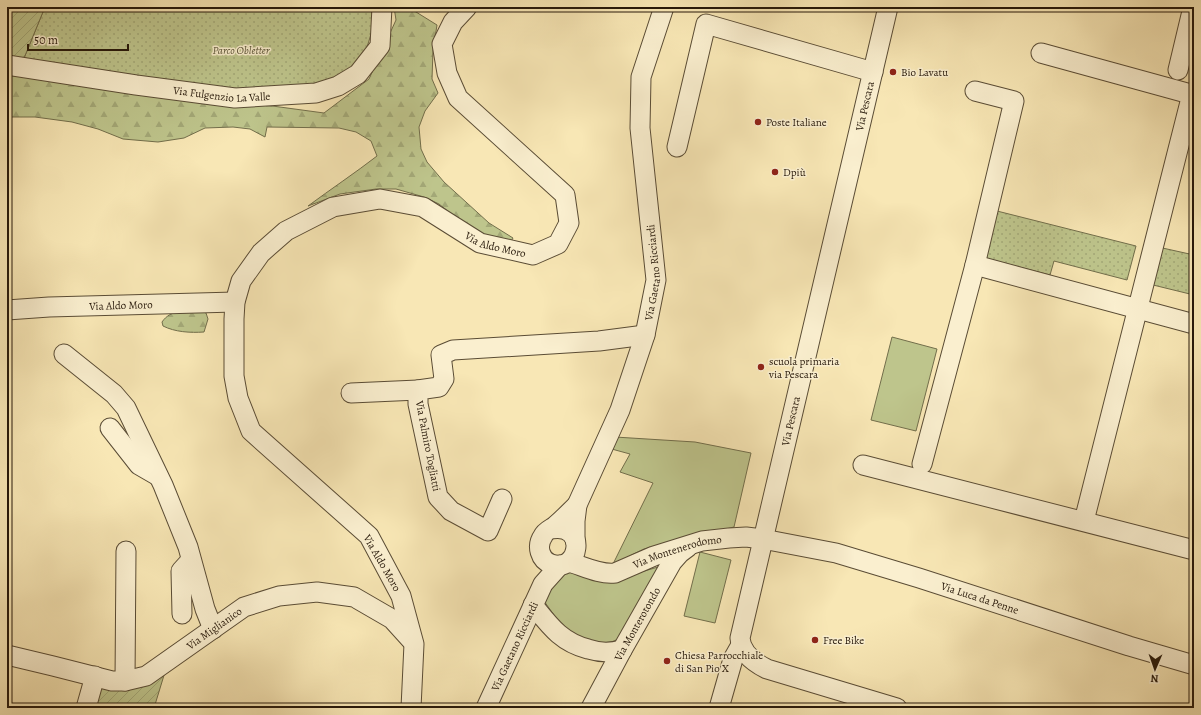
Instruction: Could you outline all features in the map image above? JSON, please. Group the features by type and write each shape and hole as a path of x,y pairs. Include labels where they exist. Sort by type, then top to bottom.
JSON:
{"street":[{"name":"Via Fulgenzio La Valle","path":"7,65 136,86 235,98 316,93 338,86 358,74 380,46 382,7"},
{"name":"Via Aldo Moro","path":"411,708 414,644 401,596 369,536 251,431 238,398 234,376 235,302 241,281 260,253 286,231 333,207 380,199 423,207 480,243 533,255 558,244 569,223 565,195 458,98 447,73 442,44 453,22 467,7"},
{"name":"Via Gaetano Ricciardi","path":"576,541 575,521 577,504 620,410 645,335 656,280 640,128 641,77 664,7"},
{"name":"Via Pescara","path":"741,645 740,638 888,7"},
{"path":"1178,70 1189,42 1193,7"},
{"path":"677,147 706,24 873,72"},
{"path":"1040,53 1193,95 1084,521"},
{"path":"922,464 976,265 1014,101 976,91"},
{"path":"976,265 1194,324"},
{"name":"Via Aldo Moro","path":"7,310 57,306 235,302"},
{"name":"Via Palmiro Togliatti","path":"502,499 488,531 451,511 438,497 418,404 418,390 439,387 444,379 441,355 453,350 599,341 645,335"},
{"path":"64,354 114,394 126,408 158,476 188,547 205,609 213,629"},
{"path":"351,393 418,390"},
{"path":"110,428 139,465 158,476"},
{"path":"863,464 1194,550"},
{"name":"Via Gaetano Ricciardi","path":"552,529 577,504"},
{"path":"576,541 575,555 564,563 554,565 548,562 540,554 539,548 542,536 552,529 564,529 572,535 576,541 581,554 594,570"},
{"name":"Via Montenerodomo","path":"564,563 607,573 615,573 654,556 702,541 746,537 763,539"},
{"name":"Via Luca da Penne","path":"763,539 836,553 926,580 1129,646 1194,664"},
{"name":"Via Monterotondo","path":"591,708 672,562 690,545"},
{"path":"125,681 126,551"},
{"name":"Via Gaetano Ricciardi","path":"540,554 542,584"},
{"path":"182,614 181,572 191,560"},
{"name":"Via Gaetano Ricciardi","path":"486,708 542,584 564,563"},
{"name":"Via Miglianico","path":"7,655 112,681 125,681 146,676 244,607 279,596 317,592 354,597 392,619 414,644"},
{"path":"533,605 552,628 569,642 601,653 611,653 622,650"},
{"path":"719,708 732,660 741,645 752,660 767,669 897,708"},
{"path":"86,708 95,676"}],"green space":[{"path":"7,7 45,7 22,63 7,60"},
{"name":"Parco Obletter","path":"45,7 372,7 372,31 367,47 354,71 314,85 236,93 22,63"},
{"path":"394,7 408,7 437,25 433,50 432,79 438,93 425,111 419,127 421,149 427,162 444,182 489,223 513,238 510,243 485,239 439,204 424,197 396,189 376,189 340,194 308,206 377,156 371,141 356,132 339,128 267,127 265,137 250,129 233,127 205,128 184,138 158,142 123,139 98,129 72,122 35,117 11,117 7,70 324,113 369,79 396,20"},
{"path":"993,210 1136,246 1127,280 1054,261 1050,275 981,257"},
{"path":"1158,247 1194,255 1194,295 1149,284"},
{"path":"199,310 206,313 208,319 204,332 183,332 172,330 163,326 162,322 174,313"},
{"path":"892,337 937,349 916,431 871,420"},
{"path":"615,437 695,442 751,453 734,527 644,549 613,564 653,483 620,472 630,454 608,448"},
{"path":"700,552 731,560 715,623 684,616"},
{"path":"658,567 626,635 612,642 594,643 566,632 544,601 553,581 569,569 614,580"},
{"path":"165,672 154,708 94,708 100,684"}],"place":[{"name":"Bio Lavatu","path":"893,72"},
{"name":"Poste Italiane","path":"758,122"},
{"name":"Dpiù","path":"775,172"},
{"name":"scuola primaria via Pescara","path":"761,367"},
{"name":"Free Bike","path":"815,640"},
{"name":"Chiesa Parrocchiale di San Pio X","path":"667,661"}]}
